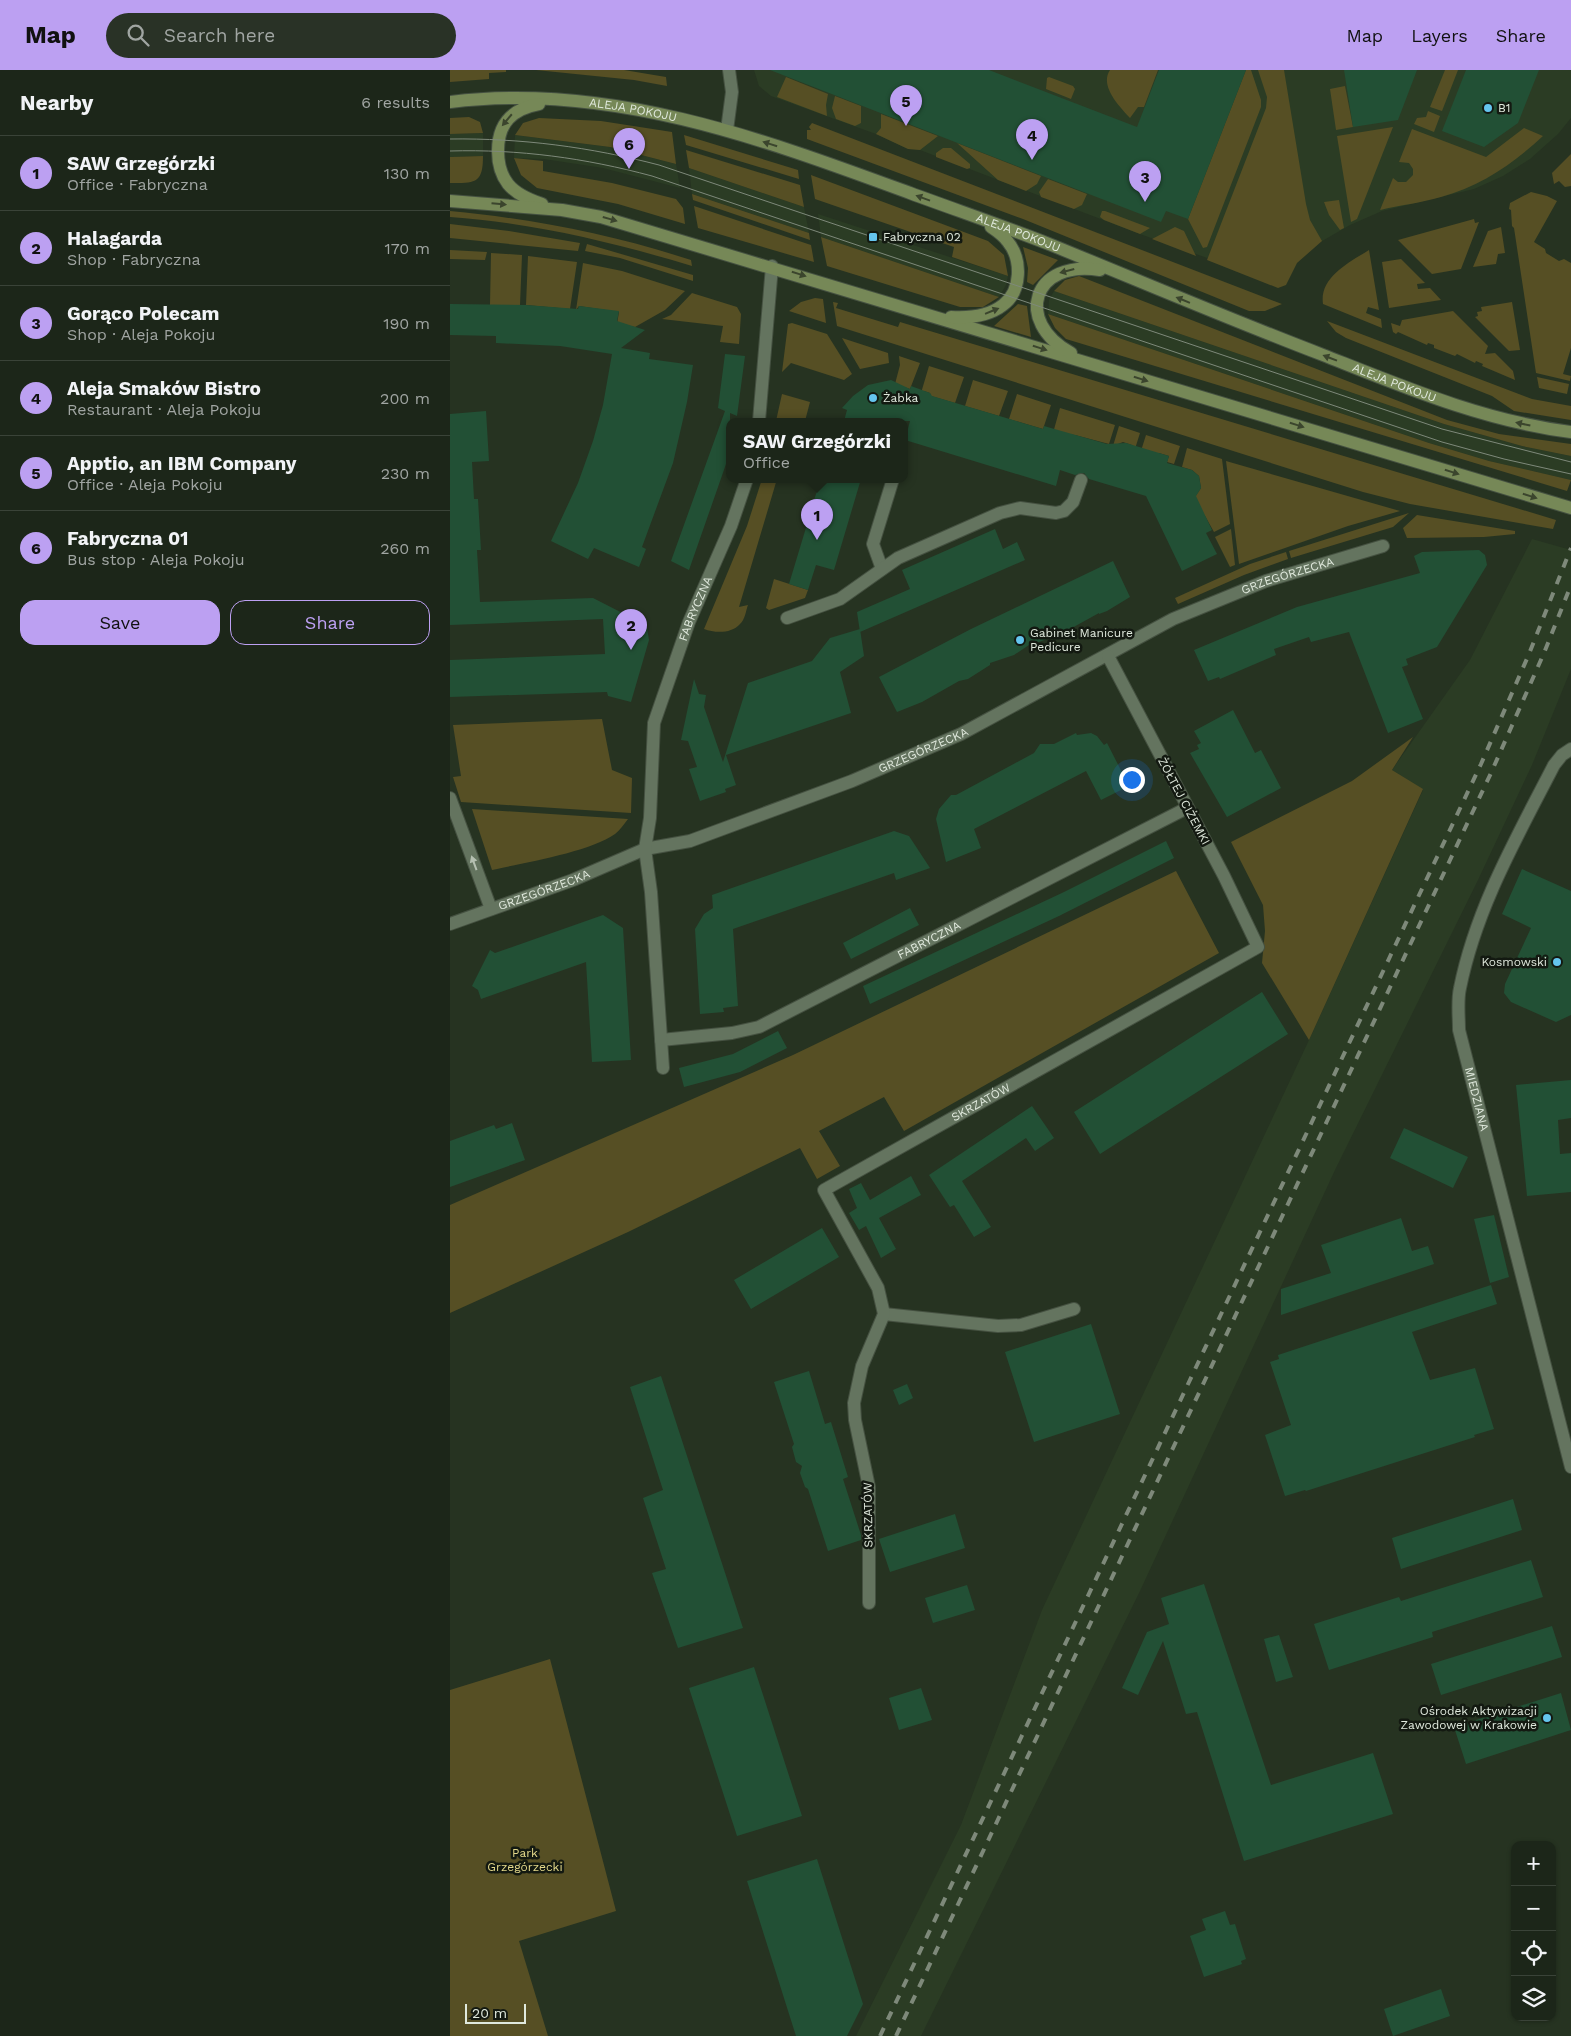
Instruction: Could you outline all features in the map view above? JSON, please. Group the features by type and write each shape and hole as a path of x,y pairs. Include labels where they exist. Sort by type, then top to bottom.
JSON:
{"main road":[{"name":"ALEJA POKOJU","path":"450,102 508,98 569,100 667,114 727,130 1050,245 1131,279 1452,404 1504,420 1571,432"},
{"path":"562,210 526,198 507,183 499,164 498,140 503,124 514,112 533,105 569,100"},
{"path":"450,201 562,210 601,217 772,266 1571,508"},
{"path":"926,314 960,317 984,314 1002,306 1014,291 1018,270 1012,248 999,233 969,215"},
{"path":"1094,365 1065,350 1046,334 1038,316 1037,305 1040,293 1051,278 1071,269 1099,270 1131,279"}],"street":[{"path":"727,130 732,92 729,70"},
{"path":"759,418 772,266"},
{"path":"787,618 840,599 898,558 1014,508 1030,508 1056,514 1064,512 1073,502 1081,480"},
{"name":"FABRYCZNA","path":"663,1068 651,892 645,849 650,818 654,723 688,622 731,526 746,483"},
{"path":"882,569 873,544 892,483"},
{"name":"GRZEGÓRZECKA","path":"450,924 606,867 645,849 690,840 852,781 961,734 1108,656 1173,619 1266,581 1382,546"},
{"name":"ŻÓŁTEJ CIŻEMKI","path":"1108,656 1224,876 1258,947"},
{"name":"MIEDZIANA","path":"1571,749 1562,755 1554,765 1516,839 1476,925 1460,990 1459,1030 1571,1467"},
{"path":"450,798 491,909"},
{"name":"FABRYCZNA","path":"661,1040 709,1036 759,1027 1187,808"},
{"name":"SKRZATÓW","path":"869,1603 869,1487 855,1420 854,1403 862,1366 884,1314 878,1288 824,1190 1258,947"},
{"path":"884,1314 998,1326 1021,1325 1074,1309"}],"shaded area":[{"path":"754,70 1571,70 1571,118 1558,134 1530,159 1503,176 1474,189 1382,211 1350,225 1303,252 1280,284 1140,234 920,150 908,149 876,134 771,96 759,86"},
{"path":"483,133 483,156 450,157 450,134"},
{"path":"515,135 610,147 676,164 680,188 603,168 544,159 514,158"},
{"path":"689,168 804,207 809,233 692,194"},
{"path":"818,214 1008,276 1006,285 999,297 821,237"},
{"path":"1054,291 1444,424 1522,446 1571,456 1571,480 1489,461 1429,443 1048,314 1049,300"},
{"path":"1532,539 1571,550 1571,669 1532,765 1478,880 1335,1170 1140,1591 921,2036 856,2036 961,1825 1042,1610 1309,1040 1423,790 1392,770 1470,660"}],"green space":[{"path":"450,70 506,70 506,72 489,73 489,79 450,82"},
{"path":"536,70 624,70 666,77 667,86 634,80"},
{"path":"1110,70 1158,70 1144,107 1138,107 1130,118 1116,102 1109,89 1107,76"},
{"path":"1246,70 1251,70 1261,100 1261,107 1207,247 1203,248 1188,219"},
{"path":"1258,70 1284,70 1306,204 1310,220 1322,241 1297,263 1286,285 1278,288 1207,260 1266,108 1267,97"},
{"path":"1445,70 1458,70 1442,111 1430,107"},
{"path":"786,77 828,94 827,116 777,97"},
{"path":"1049,77 1073,86 1075,89 1071,99 1046,89 1047,78"},
{"path":"1345,86 1353,127 1336,130 1330,89"},
{"path":"835,96 861,106 861,123 855,126 836,119 832,108"},
{"path":"1428,111 1440,116 1434,132 1414,124 1417,118 1426,117"},
{"path":"881,114 938,136 920,150 908,149 876,134 881,128"},
{"path":"469,117 480,122 483,133 450,134 450,118"},
{"path":"539,118 601,121 672,132 676,164 610,147 515,135 523,123"},
{"path":"812,123 1282,304 1265,311 1249,311 1023,219 807,139 807,130 811,130 809,127"},
{"path":"1393,127 1357,219 1351,222 1337,136"},
{"path":"1524,128 1543,136 1496,173 1470,187 1441,197 1380,210 1393,178 1398,182 1406,182 1413,175 1413,169 1409,163 1399,162 1412,129 1486,157"},
{"path":"684,135 798,170 799,179 686,145"},
{"path":"957,143 1041,176 1037,184 1026,191 998,180"},
{"path":"943,148 951,148 970,164 970,168 967,169 936,157 936,153"},
{"path":"686,150 800,185 804,207 689,168"},
{"path":"1571,154 1571,186 1565,187 1559,181 1554,184 1552,173"},
{"path":"483,156 481,172 476,180 466,183 450,183 450,157"},
{"path":"514,158 543,161 543,171 612,183 676,199 683,208 685,224 618,204 537,188 521,175"},
{"path":"811,175 988,241 1004,255 1008,276 952,257 954,247 815,199"},
{"path":"1048,179 1087,194 1082,205 1074,209 1041,197 1039,192"},
{"path":"1531,192 1557,201 1534,242 1559,261 1564,259 1571,263 1571,348 1563,374 1571,376 1570,381 1536,373 1514,228 1512,226 1511,210 1509,209 1510,203"},
{"path":"692,194 809,233 810,240 693,200"},
{"path":"1339,200 1344,228 1340,230 1329,215 1324,202"},
{"path":"694,206 811,245 814,262 698,228"},
{"path":"450,211 512,218 601,235 691,260 692,266 572,235 512,224 450,217"},
{"path":"1102,211 1150,228 1140,234 1104,220 1100,217"},
{"path":"1474,219 1475,223 1479,222 1461,269 1432,274 1398,240"},
{"path":"450,224 509,231 580,243 578,251 450,238"},
{"path":"1175,227 1184,231 1196,256 1152,239"},
{"path":"1501,227 1505,253 1498,254 1496,264 1473,267 1488,231"},
{"path":"821,237 999,297 983,307 960,307 827,266"},
{"path":"587,244 693,275 693,281 620,258 585,251"},
{"path":"1023,247 1058,260 1033,285 1027,282 1028,268"},
{"path":"450,250 487,252 485,260 450,259"},
{"path":"1369,250 1379,310 1368,307 1366,313 1381,319 1382,328 1323,304 1323,294 1331,278 1345,265"},
{"path":"491,253 522,255 520,305 490,305"},
{"path":"528,256 577,262 570,309 526,305"},
{"path":"1401,259 1425,283 1417,284 1418,289 1430,288 1441,300 1389,308 1382,262"},
{"path":"583,263 622,271 685,291 665,310 635,327 617,324 619,312 579,306 576,310"},
{"path":"1079,276 1447,420 1499,434 1571,444 1571,456 1522,446 1444,424 1054,291 1065,280"},
{"path":"692,293 737,307 741,314 739,344 720,342 723,326 662,319 671,315"},
{"path":"815,298 823,299 826,323 789,311 801,302"},
{"path":"833,302 838,303 836,308 898,327 900,322 1556,520 1553,529 1410,504 1363,492 837,326"},
{"path":"1512,302 1520,350 1509,351 1475,317 1478,316 1477,312 1482,311 1481,307"},
{"path":"1018,304 1027,306 1031,337 994,326"},
{"path":"1453,311 1488,346 1485,354 1495,353 1513,371 1515,380 1482,366 1483,364 1476,361 1475,363 1457,354 1455,356 1434,348 1434,345 1428,343 1427,345 1398,332 1396,334 1393,332 1391,323 1400,326 1402,320"},
{"path":"1048,314 1429,443 1489,461 1571,480 1567,491 1066,339 1055,328"},
{"path":"1327,321 1532,399 1571,406 1571,420 1514,411 1492,396 1346,338 1336,332"},
{"path":"792,323 827,334 852,374 844,380 791,363 782,372 788,324"},
{"path":"842,338 888,353 889,363 860,369"},
{"path":"899,356 920,363 910,389 895,384 900,365"},
{"path":"929,366 964,377 955,403 931,396 930,393 924,391 921,393"},
{"path":"1537,377 1569,384 1567,394 1539,388"},
{"path":"973,380 1008,391 999,416 965,406"},
{"path":"782,394 810,402 806,418 777,418"},
{"path":"1017,394 1051,405 1043,429 1009,419"},
{"path":"1060,408 1115,425 1109,444 1075,435 1053,433"},
{"path":"1119,426 1140,433 1134,452 1132,445 1123,442 1113,446"},
{"path":"1146,435 1180,446 1174,464 1167,462 1169,456 1159,453 1140,454"},
{"path":"1187,448 1222,459 1230,524 1214,532 1205,516 1199,519 1195,497 1201,488 1199,476 1192,470 1182,467"},
{"path":"1226,461 1400,511 1348,526 1239,564"},
{"path":"761,483 776,483 739,607 748,605 744,618 732,630 718,632 704,629 747,526"},
{"path":"1409,513 1393,527 1291,558 1289,551"},
{"path":"1417,515 1515,531 1515,534 1484,537 1407,538 1403,528"},
{"path":"1231,529 1235,565 1230,567 1215,537"},
{"path":"1286,552 1288,559 1244,575 1178,604 1175,598 1250,564"},
{"path":"774,579 808,590 805,598 769,610 766,608"},
{"path":"602,719 612,770 632,778 631,813 461,802 453,777 461,776 453,725"},
{"path":"1413,737 1392,770 1423,789 1309,1040 1262,963 1265,931 1263,905 1231,842 1352,781"},
{"path":"472,809 628,819 615,834 590,846 556,856 492,870"},
{"path":"1176,871 1219,953 904,1131 884,1097 819,1131 840,1166 817,1179 800,1148 628,1232 450,1313 450,1205 793,1055"},
{"name":"Park Grzegórzecki","path":"550,1659 616,1911 519,1941 548,2036 450,2036 450,1690"}],"building":[{"path":"770,70 989,70 1137,127 1159,70 1246,70 1188,219 1166,211 1161,222"},
{"path":"1344,70 1417,70 1398,120 1353,127"},
{"name":"B1","path":"1466,70 1539,70 1518,123 1484,147 1442,131"},
{"path":"450,304 526,305 578,309 579,306 619,311 617,321 645,330 621,348 650,353 649,359 693,365 687,402 673,463 642,547 646,549 639,567 594,548 588,559 551,541 578,483 593,441 603,405 612,354 560,346 496,343 496,336 450,335"},
{"path":"725,354 745,356 737,416 730,413 730,418 726,418 726,464 689,570 671,561 725,411 718,408"},
{"path":"891,380 910,389 911,386 930,393 932,396 1043,429 1044,426 1107,444 1126,443 1169,456 1167,463 1192,470 1199,476 1201,488 1196,496 1212,530 1206,533 1217,554 1182,571 1146,496 1089,479 1084,473 1075,475 1060,470 1056,486 908,441 910,421 908,421 908,418 845,418 847,410 842,408 853,396 868,385"},
{"path":"486,411 489,461 472,462 474,499 478,499 481,550 477,550 480,602 593,598 642,623 647,628 649,640 631,702 608,696 607,692 450,697 450,660 605,654 603,619 450,625 450,414"},
{"path":"820,483 860,483 834,570 816,565 808,590 789,584 808,521 801,518 806,504 812,506"},
{"path":"995,529 1003,549 1017,542 1025,560 860,632 857,612 910,589 902,570"},
{"path":"1479,550 1485,555 1487,565 1437,647 1406,659 1408,665 1402,667 1423,719 1388,733 1349,632 1311,642 1309,637 1274,649 1276,655 1220,679 1219,677 1208,681 1194,650 1297,607 1420,573 1414,556 1422,552"},
{"path":"1113,561 1130,597 1061,634 1036,643 1035,641 1014,655 990,663 990,665 968,679 959,681 922,702 897,712 879,677 971,629"},
{"path":"860,629 864,656 840,672 851,713 726,755 736,785 725,789 726,792 700,801 689,769 697,767 688,741 681,740 694,679 699,694 706,695 704,707 723,762 748,683 812,661 830,638"},
{"path":"1233,710 1255,753 1261,750 1281,788 1227,817 1190,753 1199,749 1197,745 1201,743 1194,731"},
{"path":"1076,733 1077,735 1091,733 1097,736 1104,745 1107,743 1129,786 1101,800 1086,771 974,829 981,848 946,862 936,819 939,809 951,795 956,795 1034,753 1040,744 1054,744"},
{"path":"894,831 909,836 930,868 896,880 894,873 733,929 738,1006 723,1008 724,1012 700,1014 695,929 704,914 713,908 712,895"},
{"path":"1166,841 1174,858 1059,916 870,1004 863,986 1064,892"},
{"path":"1522,869 1571,891 1571,1015 1556,1022 1511,1002 1504,993 1505,984 1531,928 1502,914"},
{"path":"910,908 919,925 851,959 843,943"},
{"path":"603,915 623,928 631,1060 592,1062 586,962 481,999 478,990 472,986 490,950 495,953"},
{"path":"1262,992 1288,1034 1100,1154 1074,1112"},
{"path":"778,1031 787,1048 740,1072 684,1087 679,1068 733,1054"},
{"path":"1571,1080 1571,1118 1558,1120 1560,1154 1571,1153 1571,1192 1527,1196 1516,1085"},
{"path":"1032,1106 1054,1138 1035,1151 1026,1138 962,1181 991,1227 974,1237 954,1205 950,1207 929,1175"},
{"path":"512,1123 525,1160 450,1187 450,1141 494,1125 496,1129"},
{"path":"1404,1128 1468,1157 1453,1188 1390,1158"},
{"path":"911,1176 921,1195 879,1218 896,1249 881,1258 866,1226 859,1230 849,1213 857,1208 849,1189 861,1183 870,1200"},
{"path":"1494,1215 1509,1277 1490,1283 1474,1219"},
{"path":"1401,1218 1412,1251 1428,1246 1434,1264 1281,1315 1281,1289 1331,1273 1321,1245"},
{"path":"822,1228 839,1257 751,1309 734,1280"},
{"path":"1491,1285 1497,1304 1412,1332 1430,1380 1475,1368 1494,1429 1474,1435 1475,1437 1285,1496 1265,1435 1291,1425 1270,1362 1279,1359 1278,1355"},
{"path":"1091,1324 1120,1414 1034,1442 1005,1352"},
{"path":"809,1371 825,1424 831,1422 848,1477 843,1479 861,1535 861,1540 828,1551 808,1489 805,1487 800,1473 802,1466 796,1462 792,1447 794,1444 774,1382"},
{"path":"661,1376 743,1628 678,1648 652,1573 666,1569 643,1498 663,1490 630,1387"},
{"path":"907,1384 913,1398 899,1405 893,1390"},
{"path":"1513,1499 1522,1530 1401,1569 1392,1538"},
{"path":"955,1514 965,1548 890,1572 879,1539"},
{"path":"1531,1560 1543,1597 1432,1632 1433,1637 1329,1670 1314,1624 1399,1597 1401,1601"},
{"path":"1204,1584 1271,1785 1373,1753 1393,1814 1244,1861 1197,1712 1186,1714 1163,1641 1138,1695 1122,1688 1147,1632 1169,1624 1161,1598"},
{"path":"967,1585 975,1610 933,1623 925,1598"},
{"path":"1552,1626 1562,1657 1441,1695 1431,1664"},
{"path":"1279,1635 1293,1677 1276,1682 1264,1639"},
{"path":"754,1667 802,1816 737,1836 689,1688"},
{"path":"921,1688 932,1720 899,1730 889,1698"},
{"path":"1561,1693 1571,1730 1466,1764 1454,1727"},
{"path":"817,1859 863,2004 847,2036 796,2036 747,1881"},
{"path":"1225,1911 1230,1925 1235,1924 1246,1959 1241,1961 1242,1964 1204,1977 1190,1936 1206,1930 1202,1919"},
{"path":"1441,1989 1450,2016 1393,2036 1384,2009"}],"tram line":[{"path":"450,139 503,140 555,145 607,153 659,165 1442,429 1571,462"},
{"path":"450,151 527,153 552,156 602,164 652,176 1442,442 1504,459 1571,474"}],"railway":[{"path":"880,2036 1481,764 1529,654 1571,548"},
{"path":"896,2036 1491,773 1544,653 1571,585"}],"place":[{"name":"B1","path":"1488,108"},
{"name":"Apptio, an IBM Company","path":"906,126"},
{"name":"Aleja Smaków Bistro","path":"1032,160"},
{"name":"Fabryczna 01","path":"629,169"},
{"name":"Gorąco Polecam","path":"1145,202"},
{"name":"Fabryczna 02","path":"873,237"},
{"name":"Żabka","path":"873,398"},
{"name":"SAW Grzegórzki","path":"817,540"},
{"name":"Gabinet Manicure Pedicure","path":"1020,640"},
{"name":"Halagarda","path":"631,650"},
{"name":"Kosmowski","path":"1557,962"},
{"name":"Ośrodek Aktywizacji Zawodowej w Krakowie","path":"1547,1718"}]}
